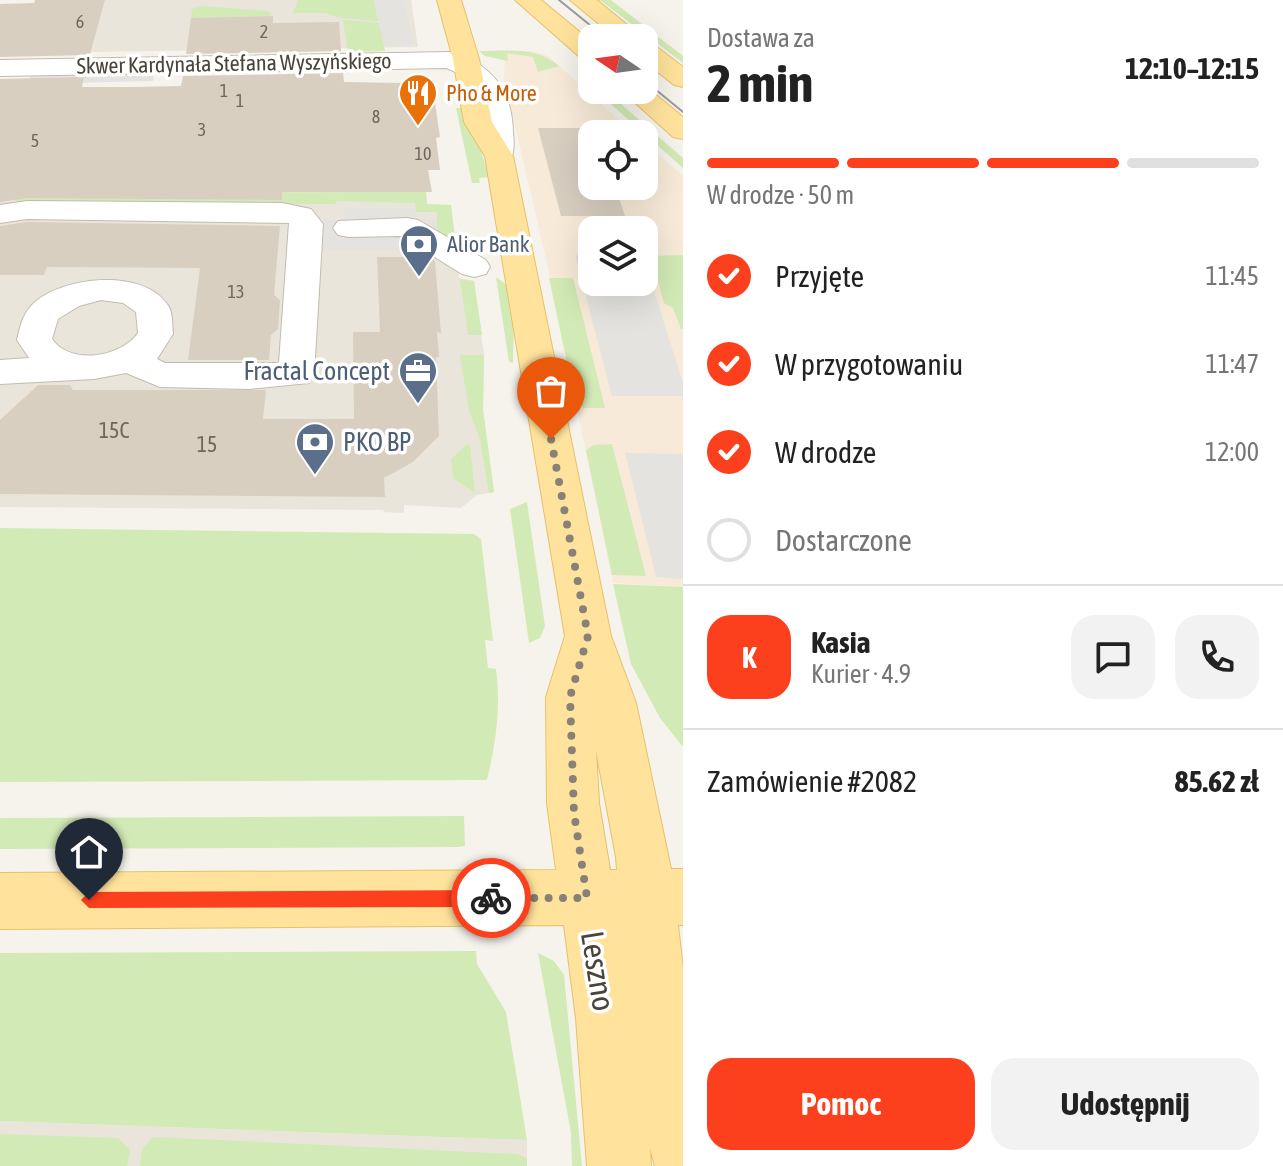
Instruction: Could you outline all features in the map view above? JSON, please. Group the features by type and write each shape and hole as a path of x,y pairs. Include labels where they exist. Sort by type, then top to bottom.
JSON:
{"main road":[{"name":"Leszno","path":"449,0 480,127 499,156 588,636 612,703 643,857 664,897 659,1019 683,1156"},
{"path":"527,0 578,43"},
{"path":"582,0 613,24"},
{"path":"658,60 683,79"},
{"path":"651,104 683,131"},
{"name":"Leszno","path":"588,636 570,697 574,813 610,1051 619,1166"},
{"path":"0,901 664,897"}],"street":[{"name":"Skwer Kardynała Stefana Wyszyńskiego","path":"0,68 420,59 444,60 467,66"},
{"path":"0,214 27,210 282,212 300,216 307,224 296,374 249,377 160,375 127,359"},
{"path":"349,228 407,227 474,267"},
{"path":"435,267 520,269"},
{"path":"0,372 74,368 110,366 127,359 151,340 157,329 153,308 132,293 109,290 69,297 43,314 34,336 37,347 45,356 74,368"}],"shaded area":[{"path":"105,0 411,0 418,47 91,52"},
{"path":"374,0 404,0 414,45 384,46"},
{"path":"505,51 533,51 548,56 578,83 578,104 602,104 619,120 578,120 578,200 658,200 658,154 683,176 683,587 613,583 545,254 504,79"},
{"path":"155,71 153,81 28,84 32,73"},
{"path":"214,86 343,192 426,192 427,204 451,205 459,278 474,281 484,355 483,410 494,492 477,495 461,508 404,505 404,513 383,510 0,507 0,90"},
{"path":"344,208 416,208 418,220 437,220 437,236 412,236 413,250 322,250 323,220 343,220"},
{"path":"586,296 656,296 683,383 683,396 612,396"},
{"path":"625,453 683,454 683,579 656,577"},
{"path":"0,1121 527,1140 527,1166 0,1166"}],"green space":[{"path":"298,0 374,0 378,21 341,18 325,13 293,13"},
{"path":"600,0 611,0 642,24 632,24"},
{"path":"202,6 267,11 271,16 191,18 192,9"},
{"path":"343,20 379,23 385,51 352,52 347,48"},
{"path":"658,37 683,56 683,63 658,44"},
{"path":"479,51 531,52 559,66 538,72 533,57 507,53 508,61 485,56"},
{"path":"611,104 621,104 639,120 629,120"},
{"path":"456,108 468,108 489,177 479,178 480,183 472,183"},
{"path":"658,136 683,158 683,168 658,146"},
{"path":"426,192 427,204 451,205 456,247 437,236 437,212 416,212 415,203 15,204 18,193"},
{"path":"683,255 683,329 673,308 664,303 658,281 658,256"},
{"path":"496,277 508,286 514,325 513,363 509,362"},
{"path":"549,278 573,278 605,408 576,405"},
{"path":"460,279 474,281 482,335 468,335"},
{"path":"460,355 484,355 483,410 494,492 489,493 480,439 469,411"},
{"path":"467,444 470,445 475,493 453,478 451,459"},
{"path":"612,444 646,576 612,575 586,450 594,445"},
{"path":"527,502 545,626 540,638 529,643 510,509"},
{"path":"0,528 474,534 481,539 493,641 485,640 488,668 496,669 498,697 497,725 487,780 0,782"},
{"path":"613,584 683,587 683,747 660,718 631,664"},
{"path":"464,816 465,846 457,847 0,849 0,818"},
{"path":"476,951 477,964 506,1012 527,1140 0,1121 0,953"},
{"path":"538,953 554,961 564,975 582,1166 572,1166 571,1133"},
{"path":"0,1134 118,1138 130,1150 127,1166 0,1166"},
{"path":"153,1137 517,1154 527,1158 527,1166 140,1166 142,1150"}],"building":[{"path":"35,0 105,0 90,55 0,57 0,4 34,3"},
{"path":"273,16 273,23 339,22 341,51 186,54 191,18"},
{"path":"343,73 344,82 404,83 405,91 427,91 428,96 434,96 440,137 436,138 440,170 428,170 432,192 282,192 282,200 27,198 0,202 0,79 84,77 82,87 134,87 181,86 183,76"},
{"path":"538,128 578,128 578,200 620,200 625,216 561,216"},
{"path":"27,222 280,226 274,295 280,300 278,329 271,335 269,360 188,360 200,268 47,267 44,275 0,275 0,226"},
{"path":"377,257 429,257 435,261 441,333 437,332 439,357 436,357 439,436 413,462 384,478 385,497 0,494 0,420 38,385 70,385 73,390 266,390 263,419 354,419 353,332 380,332"}],"tram line":[{"path":"559,0 589,24"},
{"path":"658,91 683,112"}],"way so far":[{"path":"491,898 587,898 574,813 570,686 588,636 551,439"}],"place":[{"name":"Pho & More","path":"418,127"},
{"name":"Alior Bank","path":"419,278"},
{"name":"Fractal Concept","path":"418,405"},
{"name":"PKO BP","path":"315,476"}],"route":[{"path":"89,900 491,898"}]}
